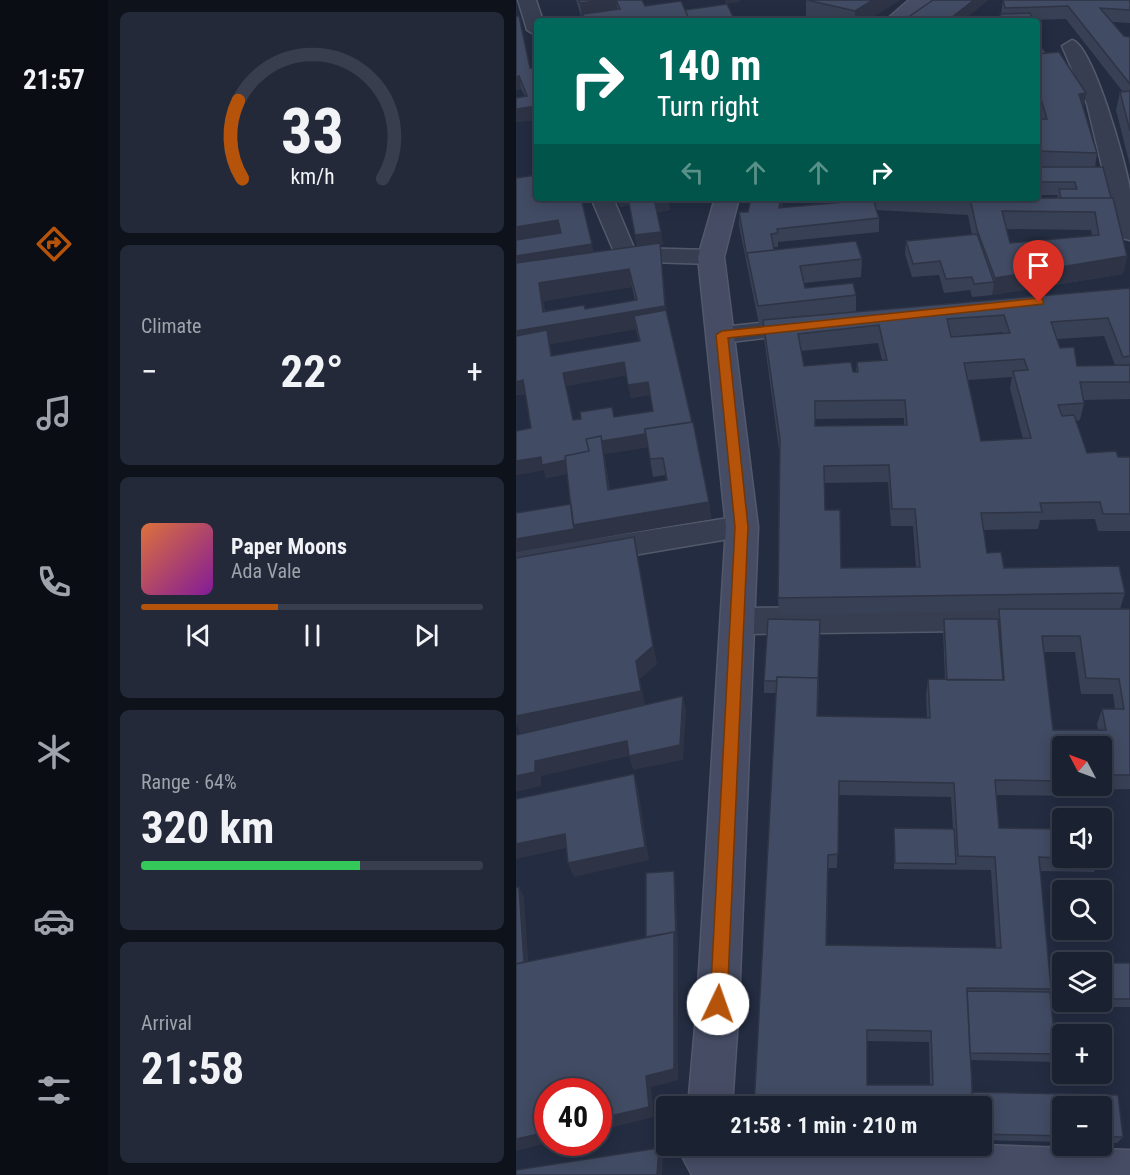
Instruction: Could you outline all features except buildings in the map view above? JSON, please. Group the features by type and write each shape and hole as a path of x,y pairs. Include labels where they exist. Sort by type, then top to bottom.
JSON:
{"street":[{"path":"527,0 534,21"},
{"path":"900,18 922,0"},
{"path":"1072,46 1097,104 1130,233"},
{"path":"604,201 626,256 661,254 711,257"},
{"path":"711,1096 739,621 742,527 722,335 711,257 726,201"},
{"path":"722,335 827,324"},
{"path":"516,563 742,527"},
{"path":"739,621 1071,618"},
{"path":"706,1160 1130,1173"}],"route":[{"path":"718,1004 742,527 722,335 1039,302"}]}
